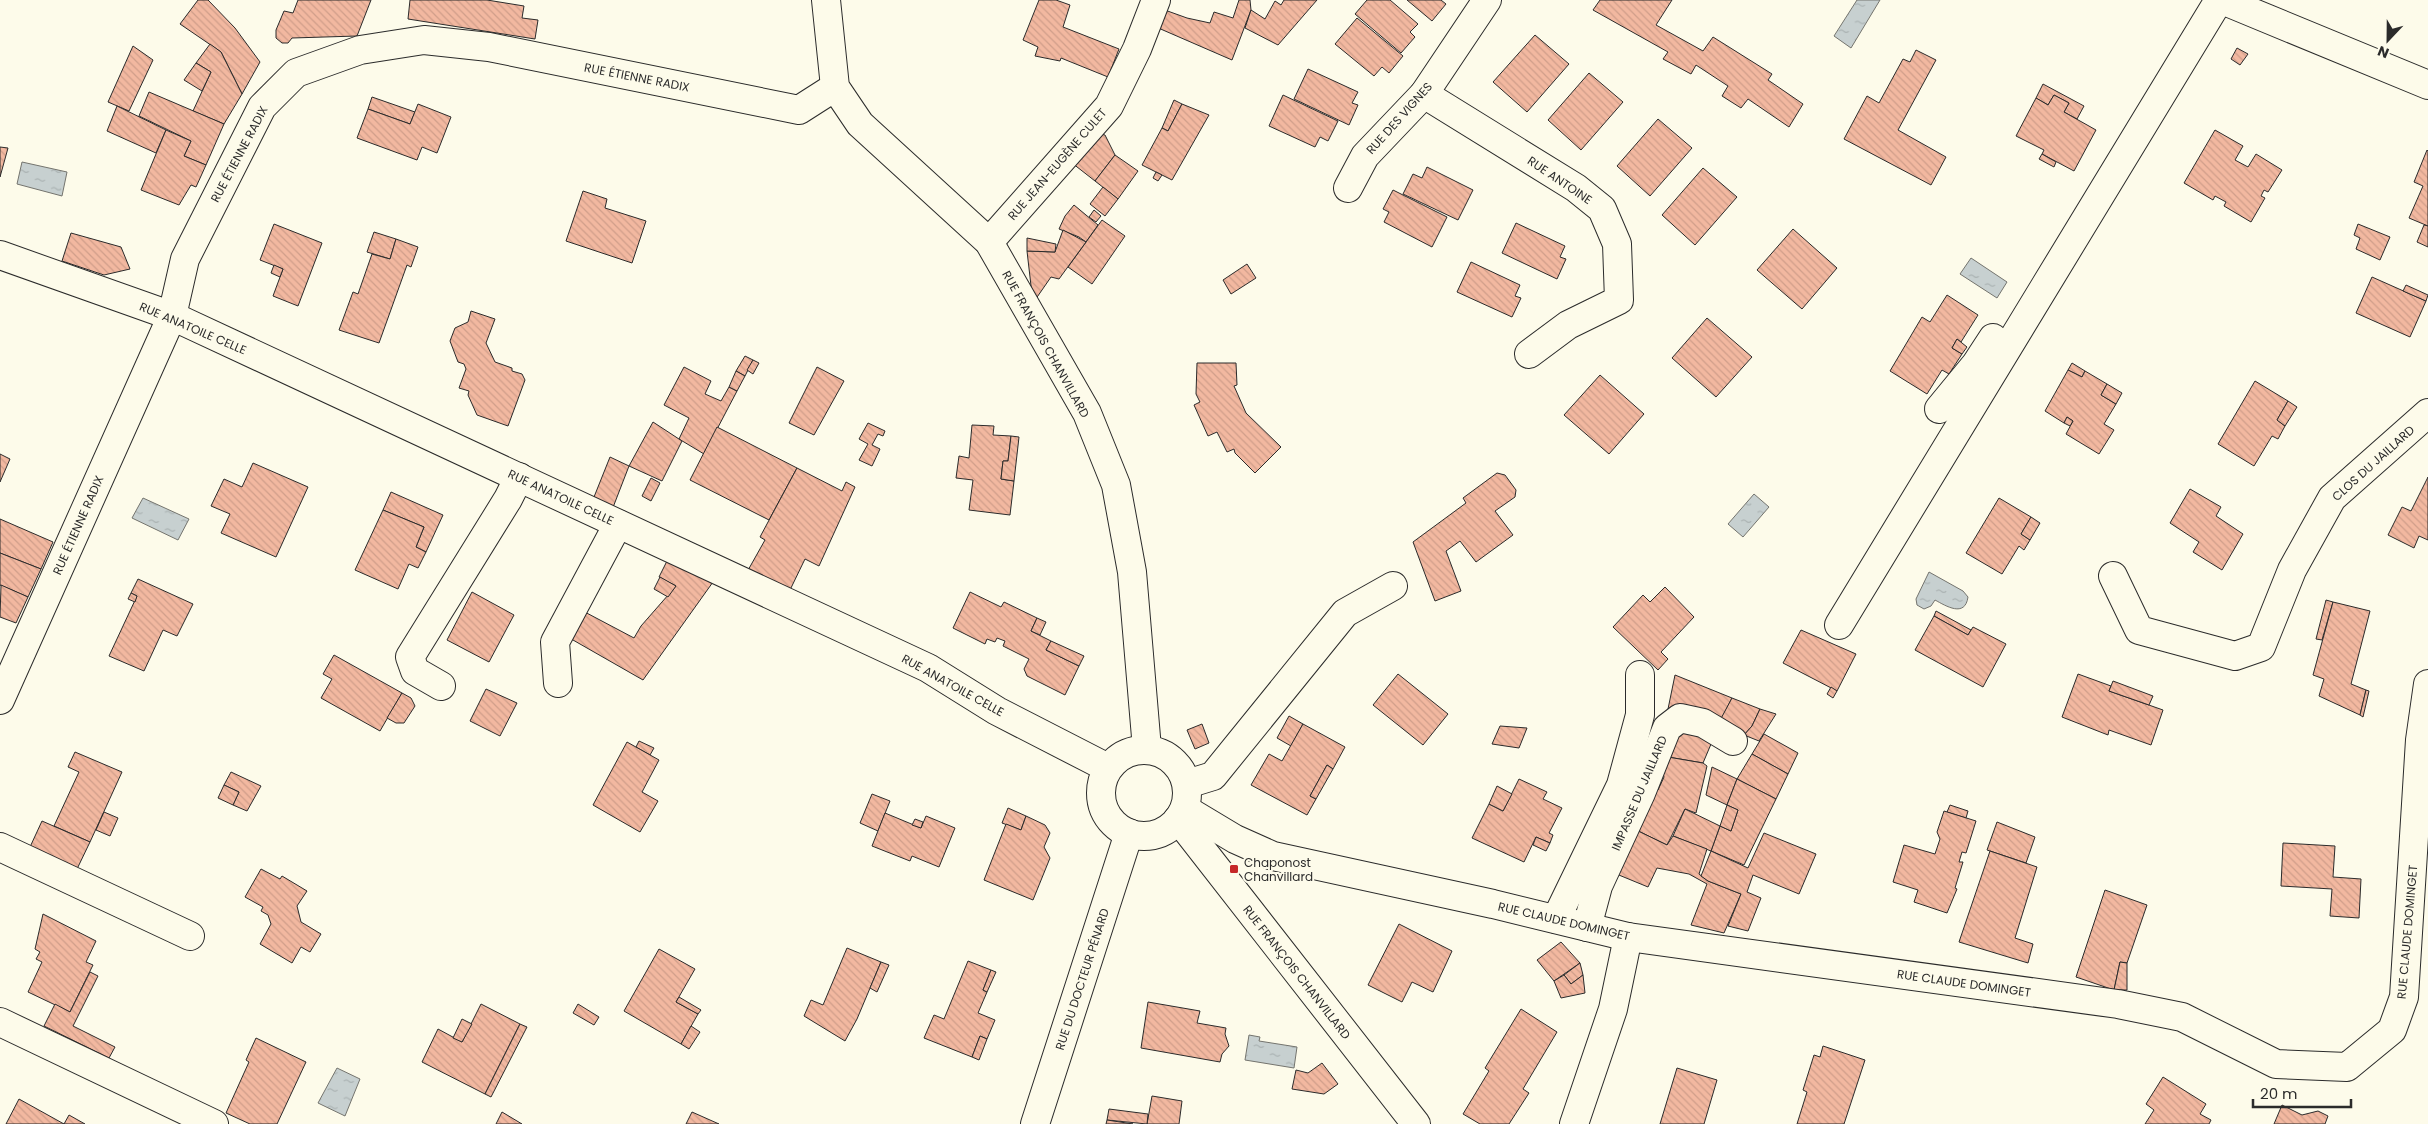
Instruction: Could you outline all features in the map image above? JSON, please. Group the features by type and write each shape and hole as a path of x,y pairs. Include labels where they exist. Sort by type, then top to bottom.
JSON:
{"street":[{"name":"RUE FRANÇOIS CHANVILLARD","path":"826,0 835,87 860,124 989,242 1087,413 1116,485 1132,572 1147,749"},
{"name":"RUE JEAN-EUGÈNE CULET","path":"989,242 1109,106 1136,49 1156,0"},
{"name":"RUE DES VIGNES","path":"1348,188 1365,156 1424,94 1487,0"},
{"path":"1938,409 1976,364 2201,0"},
{"path":"1839,626 2220,0 2428,85"},
{"name":"RUE ÉTIENNE RADIX","path":"0,700 172,316 186,259 262,107 296,73 360,50 424,40 489,47 799,110 835,87"},
{"name":"RUE ANTOINE","path":"1424,94 1576,188 1602,209 1617,244 1619,300 1568,324 1529,354"},
{"name":"RUE ANATOILE CELLE","path":"0,255 172,316 928,668 997,711 1108,768"},
{"name":"CLOS DU JAILLARD","path":"2113,576 2139,630 2235,656 2261,647 2292,570 2332,498 2428,412"},
{"path":"441,686 415,671 410,657 508,499 519,478"},
{"path":"558,682 555,642 618,524"},
{"path":"1183,804 1179,767 1165,754 1147,749 1132,751 1118,758 1108,768 1101,786 1103,806 1113,823 1129,833 1147,836 1165,831 1183,804 1213,776 1345,613 1393,586"},
{"path":"1556,919 1621,785 1640,715 1640,676"},
{"name":"RUE CLAUDE DOMINGET","path":"1183,804 1235,840 1273,856 1556,919 1628,937 2118,1004 2182,1017 2276,1064 2347,1067 2392,1030 2404,997 2420,740 2428,684"},
{"name":"IMPASSE DU JAILLARD","path":"1587,927 1598,886 1641,793 1666,728 1680,718 1703,724 1733,741"},
{"name":"RUE FRANÇOIS CHANVILLARD","path":"1183,804 1416,1124"},
{"name":"RUE DU DOCTEUR PÉNARD","path":"1035,1124 1129,833"},
{"path":"0,847 190,936"},
{"path":"1574,1124 1613,1009 1628,937"},
{"path":"0,1022 214,1124"}],"water":[{"path":"1857,0 1880,0 1851,48 1834,36"},
{"path":"22,162 67,172 62,196 17,184"},
{"path":"1971,258 2007,282 1997,298 1960,274"},
{"path":"1754,494 1769,507 1743,537 1728,524"},
{"path":"143,498 189,519 178,540 132,518"},
{"path":"1929,572 1963,591 1968,597 1963,607 1954,609 1935,600 1931,606 1924,609 1917,605 1916,599"},
{"path":"1249,1035 1260,1037 1259,1041 1297,1047 1294,1068 1245,1060"},
{"path":"337,1068 360,1079 345,1116 318,1103"}],"building":[{"path":"198,0 208,0 235,28 260,62 242,94 221,52 180,24"},
{"path":"298,0 371,0 357,36 292,38 288,43 282,43 276,38 276,30 284,11 293,13"},
{"path":"410,0 487,0 524,6 522,18 538,20 535,39 408,19"},
{"path":"1039,0 1056,0 1070,5 1063,27 1119,49 1108,77 1061,58 1060,61 1035,56 1038,47 1023,40"},
{"path":"1239,0 1250,0 1251,10 1232,60 1156,27 1162,9 1187,18 1210,23 1214,12 1233,18"},
{"path":"1284,0 1317,0 1278,45 1245,28 1251,10 1265,19 1275,1 1281,5"},
{"path":"1367,0 1390,0 1418,24 1410,32 1415,37 1401,53 1355,14"},
{"path":"1407,0 1441,0 1446,4 1432,21"},
{"path":"1600,0 1672,0 1656,25 1703,51 1713,37 1772,74 1768,80 1803,104 1789,127 1748,99 1741,108 1722,96 1728,86 1696,65 1691,74 1663,59 1668,52 1593,10"},
{"path":"1357,18 1403,56 1389,73 1382,67 1374,76 1335,44"},
{"path":"1535,35 1569,64 1527,112 1493,82"},
{"path":"210,44 221,52 242,94 224,124 193,111 211,72 196,63"},
{"path":"133,46 153,60 129,111 108,102"},
{"path":"2237,48 2248,54 2240,65 2231,59"},
{"path":"1916,50 1936,60 1898,130 1946,157 1931,185 1844,139 1867,96 1879,103 1903,59 1910,62"},
{"path":"196,63 211,72 202,91 184,80"},
{"path":"1308,69 1358,92 1352,103 1358,105 1349,125 1294,99"},
{"path":"1589,73 1623,102 1581,150 1548,120"},
{"path":"2043,84 2084,106 2077,119 2064,112 2069,103 2054,95 2048,105 2036,98"},
{"path":"149,92 224,124 206,165 184,156 191,141 139,116"},
{"path":"1283,95 1338,121 1328,141 1320,137 1315,147 1269,126"},
{"path":"2054,95 2069,103 2064,112 2096,130 2074,171 2042,154 2044,150 2016,136 2036,98 2048,105"},
{"path":"372,97 415,112 410,124 368,109"},
{"path":"1174,100 1182,104 1168,131 1162,128"},
{"path":"418,104 451,117 437,153 422,147 417,160 357,138 368,109 410,124"},
{"path":"1182,104 1209,115 1172,180 1142,165 1162,128 1168,131"},
{"path":"117,106 166,130 156,153 107,131"},
{"path":"1658,119 1692,148 1650,196 1617,166"},
{"path":"166,130 191,141 184,156 206,165 196,187 191,185 179,205 141,190"},
{"path":"2215,130 2243,146 2235,160 2248,167 2256,154 2282,170 2268,192 2264,190 2261,196 2265,198 2251,222 2224,206 2226,202 2215,196 2213,200 2184,183"},
{"path":"1097,133 1105,135 1115,155 1095,181 1072,163"},
{"path":"0,147 8,148 0,177"},
{"path":"2427,150 2428,226 2409,218 2423,186 2414,182"},
{"path":"2042,154 2056,162 2054,167 2039,159"},
{"path":"1115,155 1138,171 1118,199 1095,181"},
{"path":"1427,167 1473,190 1458,220 1403,194 1413,174 1422,178"},
{"path":"1703,168 1737,197 1695,245 1662,215"},
{"path":"1156,172 1162,175 1158,181 1153,178"},
{"path":"1103,187 1118,199 1105,216 1090,204"},
{"path":"1393,190 1447,217 1432,247 1384,222 1389,212 1383,209"},
{"path":"583,191 607,199 605,208 646,221 632,263 566,241"},
{"path":"1074,205 1098,225 1086,242 1059,229 1065,216"},
{"path":"1094,210 1101,216 1096,222 1089,217"},
{"path":"1102,220 1125,236 1092,284 1068,267"},
{"path":"1516,223 1565,246 1560,257 1566,259 1557,279 1502,253"},
{"path":"274,224 322,243 298,306 273,296 283,269 260,260"},
{"path":"2358,224 2390,237 2380,260 2356,249 2360,238 2354,235"},
{"path":"2424,225 2428,226 2428,247 2417,242"},
{"path":"1793,229 1837,268 1802,309 1757,270"},
{"path":"1063,230 1086,242 1059,279 1051,277 1033,303 1027,251 1055,252"},
{"path":"374,232 396,239 390,259 367,252"},
{"path":"71,233 121,247 130,269 104,275 62,261"},
{"path":"1027,238 1056,244 1055,252 1027,251"},
{"path":"396,239 418,247 411,267 407,265 379,343 339,330 353,292 358,294 372,254 390,259"},
{"path":"1471,262 1520,285 1515,296 1521,298 1512,317 1457,292"},
{"path":"1247,264 1256,278 1231,294 1223,280"},
{"path":"274,265 283,269 280,277 271,273"},
{"path":"2372,277 2426,301 2410,337 2356,313"},
{"path":"2406,285 2428,295 2426,301 2403,291"},
{"path":"1947,295 1978,315 1961,342 1957,339 1952,348 1962,354 1949,374 1942,370 1927,394 1890,371 1922,317 1930,322"},
{"path":"471,311 495,319 486,343 495,362 522,374 525,380 508,426 477,415 468,395 469,391 459,388 466,369 464,364 458,362 450,341 455,328 468,322"},
{"path":"1707,318 1752,357 1716,397 1672,358"},
{"path":"1957,339 1967,347 1962,354 1952,348"},
{"path":"745,356 753,360 745,376 736,371"},
{"path":"753,360 759,363 753,374 747,370"},
{"path":"1197,363 1236,363 1237,385 1234,386 1246,413 1281,447 1255,473 1235,453 1234,449 1227,452 1217,432 1208,436 1194,405 1200,402 1196,394"},
{"path":"2072,363 2085,371 2082,377 2068,370"},
{"path":"684,367 711,381 705,394 721,401 729,387 737,391 704,454 679,439 689,418 664,405"},
{"path":"817,367 844,381 814,435 789,423"},
{"path":"2068,370 2082,377 2085,371 2107,384 2101,395 2116,404 2104,424 2114,430 2099,454 2066,434 2073,421 2067,417 2064,423 2045,411"},
{"path":"736,371 745,376 737,391 729,387"},
{"path":"1600,375 1644,414 1609,454 1564,415"},
{"path":"2255,381 2288,401 2277,420 2285,426 2278,439 2272,436 2254,466 2218,444"},
{"path":"2107,384 2122,393 2116,404 2101,395"},
{"path":"2288,401 2297,407 2285,426 2277,420"},
{"path":"2067,417 2073,421 2070,426 2064,423"},
{"path":"653,422 682,441 662,481 629,466"},
{"path":"868,423 885,431 883,436 878,434 872,445 880,449 872,466 859,460 868,444 859,439"},
{"path":"972,425 994,426 993,435 1011,436 1008,461 1003,461 1001,479 1014,481 1010,515 969,510 973,480 956,478 959,456 969,458"},
{"path":"717,427 797,468 769,520 690,480"},
{"path":"1011,436 1019,437 1014,481 1001,479 1003,461 1008,461"},
{"path":"0,454 10,459 0,482"},
{"path":"610,457 629,466 612,510 592,502"},
{"path":"253,463 308,487 276,557 221,533 230,514 211,506 224,479 242,487"},
{"path":"797,468 842,491 846,482 855,487 819,566 805,559 790,590 747,572 765,540 760,537"},
{"path":"1497,473 1505,475 1516,490 1515,497 1495,511 1513,535 1476,562 1460,541 1446,551 1461,591 1435,601 1413,542 1466,503 1463,498"},
{"path":"2428,477 2428,540 2419,536 2414,548 2388,535 2402,507 2411,511"},
{"path":"651,478 660,483 651,501 642,496"},
{"path":"2190,489 2221,507 2216,516 2243,534 2222,570 2193,552 2199,542 2170,523"},
{"path":"391,492 443,515 426,552 416,547 424,527 383,510"},
{"path":"1999,498 2031,517 2021,534 2030,540 2024,550 2019,546 2002,574 1966,553"},
{"path":"383,510 424,527 416,547 426,552 418,568 409,564 398,589 355,570"},
{"path":"2031,517 2040,523 2030,540 2021,534"},
{"path":"0,519 53,542 41,569 0,553"},
{"path":"0,553 41,569 28,597 0,585"},
{"path":"667,561 713,582 643,680 566,636 581,610 634,638 641,626 676,586 659,577"},
{"path":"660,577 676,586 668,597 654,589"},
{"path":"138,579 193,604 177,636 163,630 144,671 109,656 137,596 131,593"},
{"path":"1,585 28,597 16,623 0,617"},
{"path":"1665,587 1694,617 1661,652 1668,659 1658,670 1613,627 1643,595 1650,602"},
{"path":"472,592 514,615 489,662 447,640"},
{"path":"970,592 1001,607 1004,602 1037,618 1031,631 1051,641 1046,650 1079,666 1065,695 1027,676 1024,669 1029,659 1003,646 1005,641 997,638 995,642 987,639 985,644 953,628"},
{"path":"131,593 137,596 135,602 128,599"},
{"path":"2326,600 2333,602 2322,640 2316,639"},
{"path":"2333,602 2370,611 2351,684 2366,690 2360,715 2319,696 2324,679 2313,675"},
{"path":"1936,611 1971,630 1968,635 1934,616"},
{"path":"1934,616 1968,635 1973,627 2006,644 1983,687 1915,650"},
{"path":"1037,618 1046,622 1040,635 1031,631"},
{"path":"1801,630 1856,654 1837,691 1783,663"},
{"path":"1051,641 1084,656 1079,666 1046,650"},
{"path":"334,655 402,693 380,731 321,698 332,679 323,674"},
{"path":"1398,674 1448,714 1423,745 1373,705"},
{"path":"2078,674 2111,686 2109,691 2163,710 2151,745 2109,730 2108,735 2062,717"},
{"path":"1675,675 1732,698 1720,722 1688,708 1668,709"},
{"path":"2113,681 2153,696 2149,705 2109,691"},
{"path":"1831,687 1837,691 1833,698 1827,694"},
{"path":"486,689 517,703 500,736 470,721"},
{"path":"2366,690 2369,691 2363,717 2360,715"},
{"path":"402,693 411,698 415,706 404,723 396,723 387,718"},
{"path":"1732,698 1760,709 1752,726 1744,735 1718,724"},
{"path":"1760,709 1776,714 1759,741 1744,735 1752,726"},
{"path":"1289,716 1303,724 1291,746 1277,738"},
{"path":"1202,724 1209,743 1195,749 1187,730"},
{"path":"1303,724 1345,747 1333,769 1327,765 1310,796 1316,799 1307,815 1251,785 1269,754 1282,761"},
{"path":"1500,726 1527,728 1519,748 1492,744"},
{"path":"1680,731 1714,737 1703,763 1668,757"},
{"path":"1764,734 1798,753 1788,774 1752,754"},
{"path":"639,741 654,748 650,755 636,747"},
{"path":"627,742 659,760 642,792 658,801 640,832 593,805"},
{"path":"75,752 122,772 90,842 54,826 79,772 68,767"},
{"path":"1752,754 1788,774 1776,799 1737,779"},
{"path":"1668,757 1703,763 1707,766 1696,813 1685,809 1667,845 1634,829 1651,793 1658,790 1664,777 1662,768"},
{"path":"1327,765 1333,769 1316,799 1310,796"},
{"path":"1712,767 1737,779 1727,805 1706,795"},
{"path":"231,772 261,786 247,811 233,805 239,792 224,785"},
{"path":"1519,779 1547,792 1543,799 1562,808 1549,833 1553,835 1550,843 1536,837 1524,862 1472,838 1489,804 1503,811"},
{"path":"1737,779 1776,799 1744,865 1711,851 1720,826 1731,831 1738,810 1727,805"},
{"path":"224,785 239,792 233,805 218,798"},
{"path":"1497,786 1512,794 1503,811 1489,804"},
{"path":"872,794 890,801 878,831 860,823"},
{"path":"1727,805 1738,810 1731,831 1720,826"},
{"path":"1950,805 1968,811 1966,818 1947,812"},
{"path":"1008,808 1026,816 1021,830 1002,823"},
{"path":"1685,809 1720,826 1711,851 1673,836"},
{"path":"1944,811 1976,821 1966,853 1962,852 1959,862 1963,862 1955,888 1957,889 1947,913 1914,902 1918,890 1893,882 1904,845 1935,854 1940,839 1937,832"},
{"path":"104,812 118,818 110,836 96,830"},
{"path":"885,813 921,828 926,816 955,828 939,867 912,856 910,861 872,846"},
{"path":"1026,816 1045,825 1050,833 1044,847 1050,858 1033,900 984,880 1006,824 1021,830"},
{"path":"915,819 923,822 921,828 912,825"},
{"path":"42,821 90,842 77,869 30,847"},
{"path":"1997,822 2035,837 2026,863 1987,850"},
{"path":"1634,829 1667,845 1673,836 1707,849 1699,874 1708,881 1741,894 1724,933 1691,925 1707,884 1689,874 1657,868 1648,887 1614,873"},
{"path":"1764,833 1816,854 1799,894 1753,875 1747,892 1761,898 1748,931 1728,926 1741,894 1708,881 1701,876 1711,851 1748,868"},
{"path":"1536,837 1550,843 1546,851 1533,845"},
{"path":"2283,843 2335,846 2333,877 2361,879 2359,918 2330,916 2332,889 2281,886"},
{"path":"1990,851 2037,867 2015,938 2033,944 2028,963 1959,942"},
{"path":"261,869 280,879 282,876 307,891 297,906 301,922 321,934 310,952 301,947 292,963 260,944 271,924 268,915 261,911 263,907 245,897"},
{"path":"2105,890 2147,905 2127,963 2120,962 2114,990 2076,977"},
{"path":"43,914 96,941 86,962 93,965 70,1012 28,992 42,962 36,959 40,952 35,949"},
{"path":"1399,924 1452,951 1433,992 1412,982 1402,1002 1368,985"},
{"path":"1561,942 1580,963 1554,981 1537,960"},
{"path":"847,948 881,962 857,1019 845,1041 804,1016 811,1000 823,1005"},
{"path":"659,949 695,969 676,1002 698,1014 681,1044 624,1011"},
{"path":"968,961 991,970 983,990 987,992 978,1013 995,1020 987,1039 980,1036 972,1057 924,1038 934,1015 944,1019"},
{"path":"881,962 889,965 877,992 870,988"},
{"path":"2120,962 2127,963 2127,990 2114,990"},
{"path":"1580,963 1583,975 1571,984 1564,975"},
{"path":"991,970 996,972 987,992 983,990"},
{"path":"90,972 98,976 73,1026 115,1047 109,1058 44,1026 55,1004 70,1012"},
{"path":"1564,975 1571,984 1583,975 1585,993 1561,998 1554,981"},
{"path":"679,997 701,1010 698,1014 676,1002"},
{"path":"1148,1002 1200,1011 1197,1023 1226,1028 1225,1034 1229,1046 1222,1054 1220,1062 1141,1048"},
{"path":"481,1004 520,1024 485,1094 422,1062 438,1029 462,1042"},
{"path":"578,1004 599,1017 594,1025 573,1013"},
{"path":"1521,1009 1557,1032 1523,1089 1529,1093 1509,1124 1480,1124 1463,1114 1489,1071 1485,1068"},
{"path":"462,1019 472,1024 462,1042 453,1038"},
{"path":"520,1024 527,1027 491,1097 485,1094"},
{"path":"691,1026 700,1032 689,1049 681,1044"},
{"path":"980,1036 987,1039 979,1060 972,1057"},
{"path":"256,1038 306,1062 277,1124 250,1124 226,1113 249,1062 246,1060"},
{"path":"1823,1046 1865,1060 1844,1124 1797,1124 1807,1092 1803,1090 1814,1055 1820,1057"},
{"path":"1322,1063 1338,1084 1324,1094 1292,1089 1296,1070 1308,1073"},
{"path":"1677,1068 1717,1080 1704,1124 1660,1124"},
{"path":"2163,1077 2206,1104 2200,1114 2211,1120 2209,1124 2145,1124 2154,1110 2146,1104"},
{"path":"1152,1096 1182,1101 1179,1124 1147,1124"},
{"path":"19,1099 64,1124 6,1124"},
{"path":"2282,1105 2302,1115 2318,1111 2328,1116 2325,1124 2274,1124"},
{"path":"1109,1109 1148,1114 1147,1124 1107,1120"},
{"path":"502,1112 522,1124 496,1124"},
{"path":"692,1112 719,1124 686,1124"},
{"path":"69,1115 85,1124 64,1124"},
{"path":"1107,1120 1133,1124 1106,1124"}],"place":[{"name":"Chaponost Chanvillard","path":"1234,869"}]}
